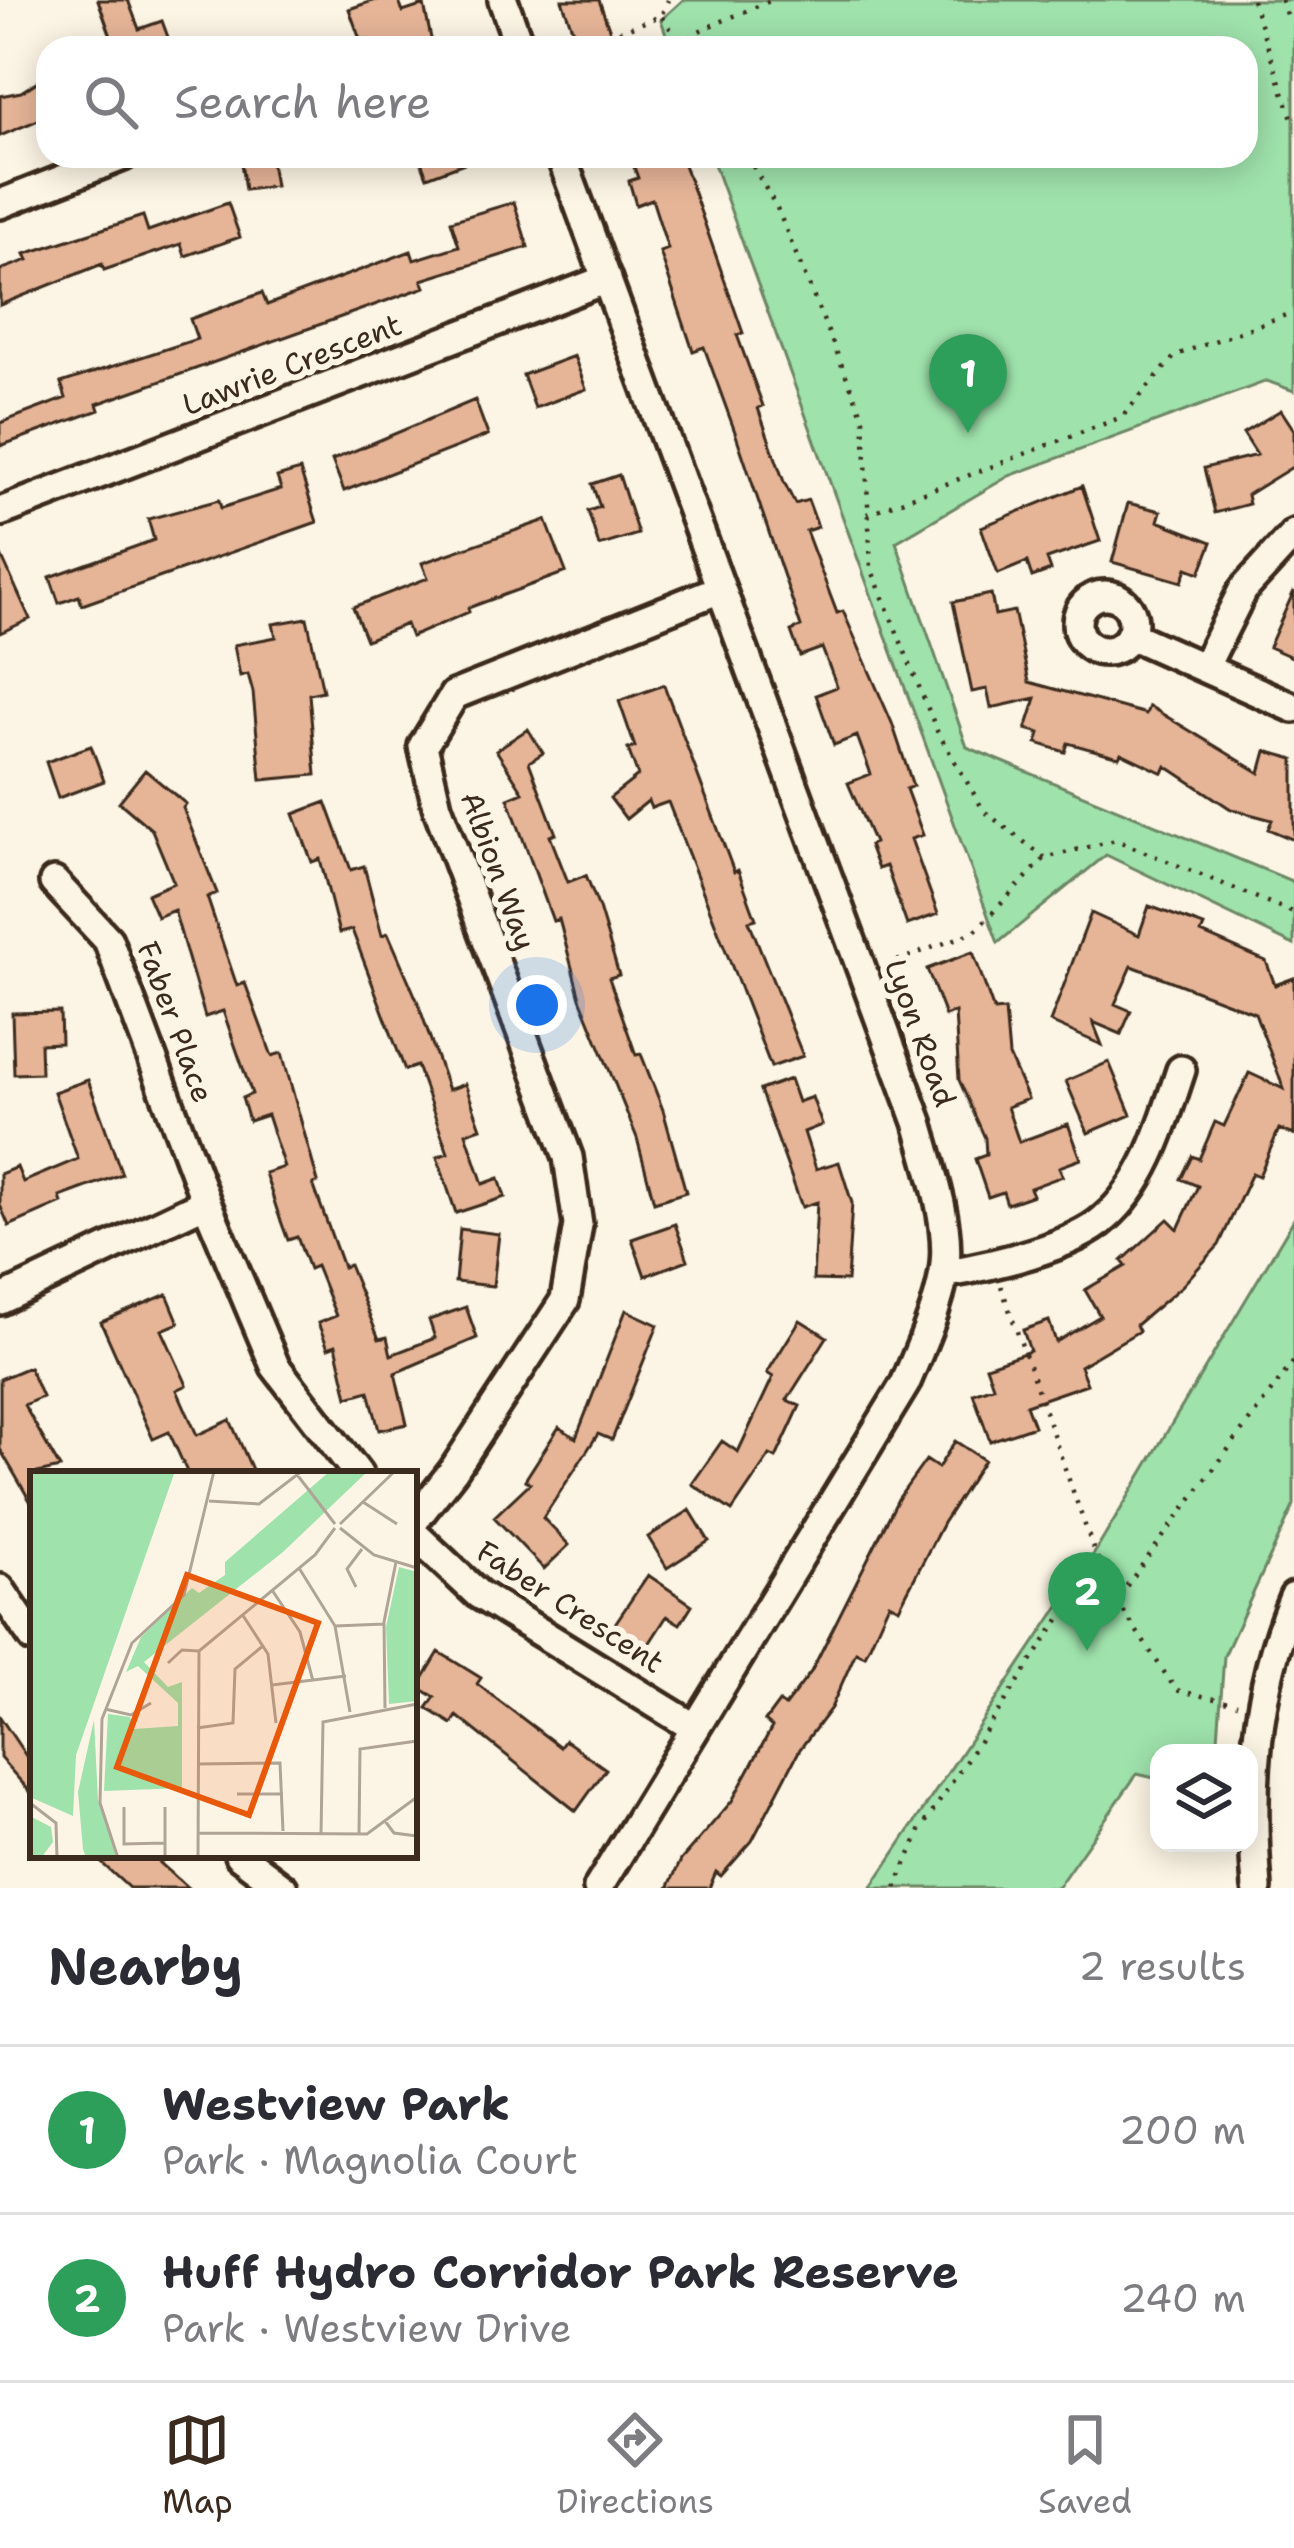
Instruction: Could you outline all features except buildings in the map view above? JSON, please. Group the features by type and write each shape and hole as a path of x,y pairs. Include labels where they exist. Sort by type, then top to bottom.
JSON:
{"street":[{"path":"503,0 516,36"},
{"path":"0,203 92,168"},
{"name":"Lyon Road","path":"565,168 918,1121 947,1222 948,1273 905,1384 598,1888"},
{"name":"Lawrie Crescent","path":"0,512 607,279"},
{"path":"1204,668 1243,590 1294,534"},
{"name":"Albion Way","path":"417,1517 454,1472 565,1300 578,1225 568,1157 437,806 423,746 454,694 720,589"},
{"path":"1130,635 1294,708"},
{"name":"Faber Place","path":"54,882 108,940 206,1202"},
{"path":"948,1273 1024,1257 1105,1219 1155,1147 1181,1070"},
{"path":"0,1300 206,1202 275,1366 356,1471"},
{"name":"Faber Crescent","path":"417,1537 478,1594 695,1728"},
{"path":"0,1589 30,1634"},
{"path":"1257,1888 1251,1811 1259,1707 1294,1597"},
{"path":"242,1858 284,1888"}],"path":[{"path":"607,36 661,16 668,0"},
{"path":"692,36 772,0"},
{"path":"1252,0 1294,124"},
{"path":"1281,0 1287,16"},
{"path":"661,16 676,36"},
{"path":"754,168 777,208 864,419 871,568 937,731 984,811 1045,857"},
{"path":"867,514 1122,417 1176,355 1294,312"},
{"path":"884,966 974,932 1045,857 1116,840 1294,913"},
{"path":"999,1281 1116,1600 1176,1690 1234,1704"},
{"path":"896,1888 920,1831 1066,1609 1116,1600 1294,1360"}],"green space":[{"path":"683,0 1294,0 1294,391 1267,381 1009,476 896,542 967,747 1294,882 1294,945 1106,855 998,943 715,168 1258,168 1258,36 667,36 661,20"},
{"path":"1294,1219 1294,1505 1224,1656 1218,1744 1150,1744 1150,1777 1137,1774 1057,1888 871,1888 1097,1549"}],"place":[{"name":"Westview Park","path":"968,433"},
{"name":"Huff Hydro Corridor Park Reserve","path":"1087,1651"}]}
